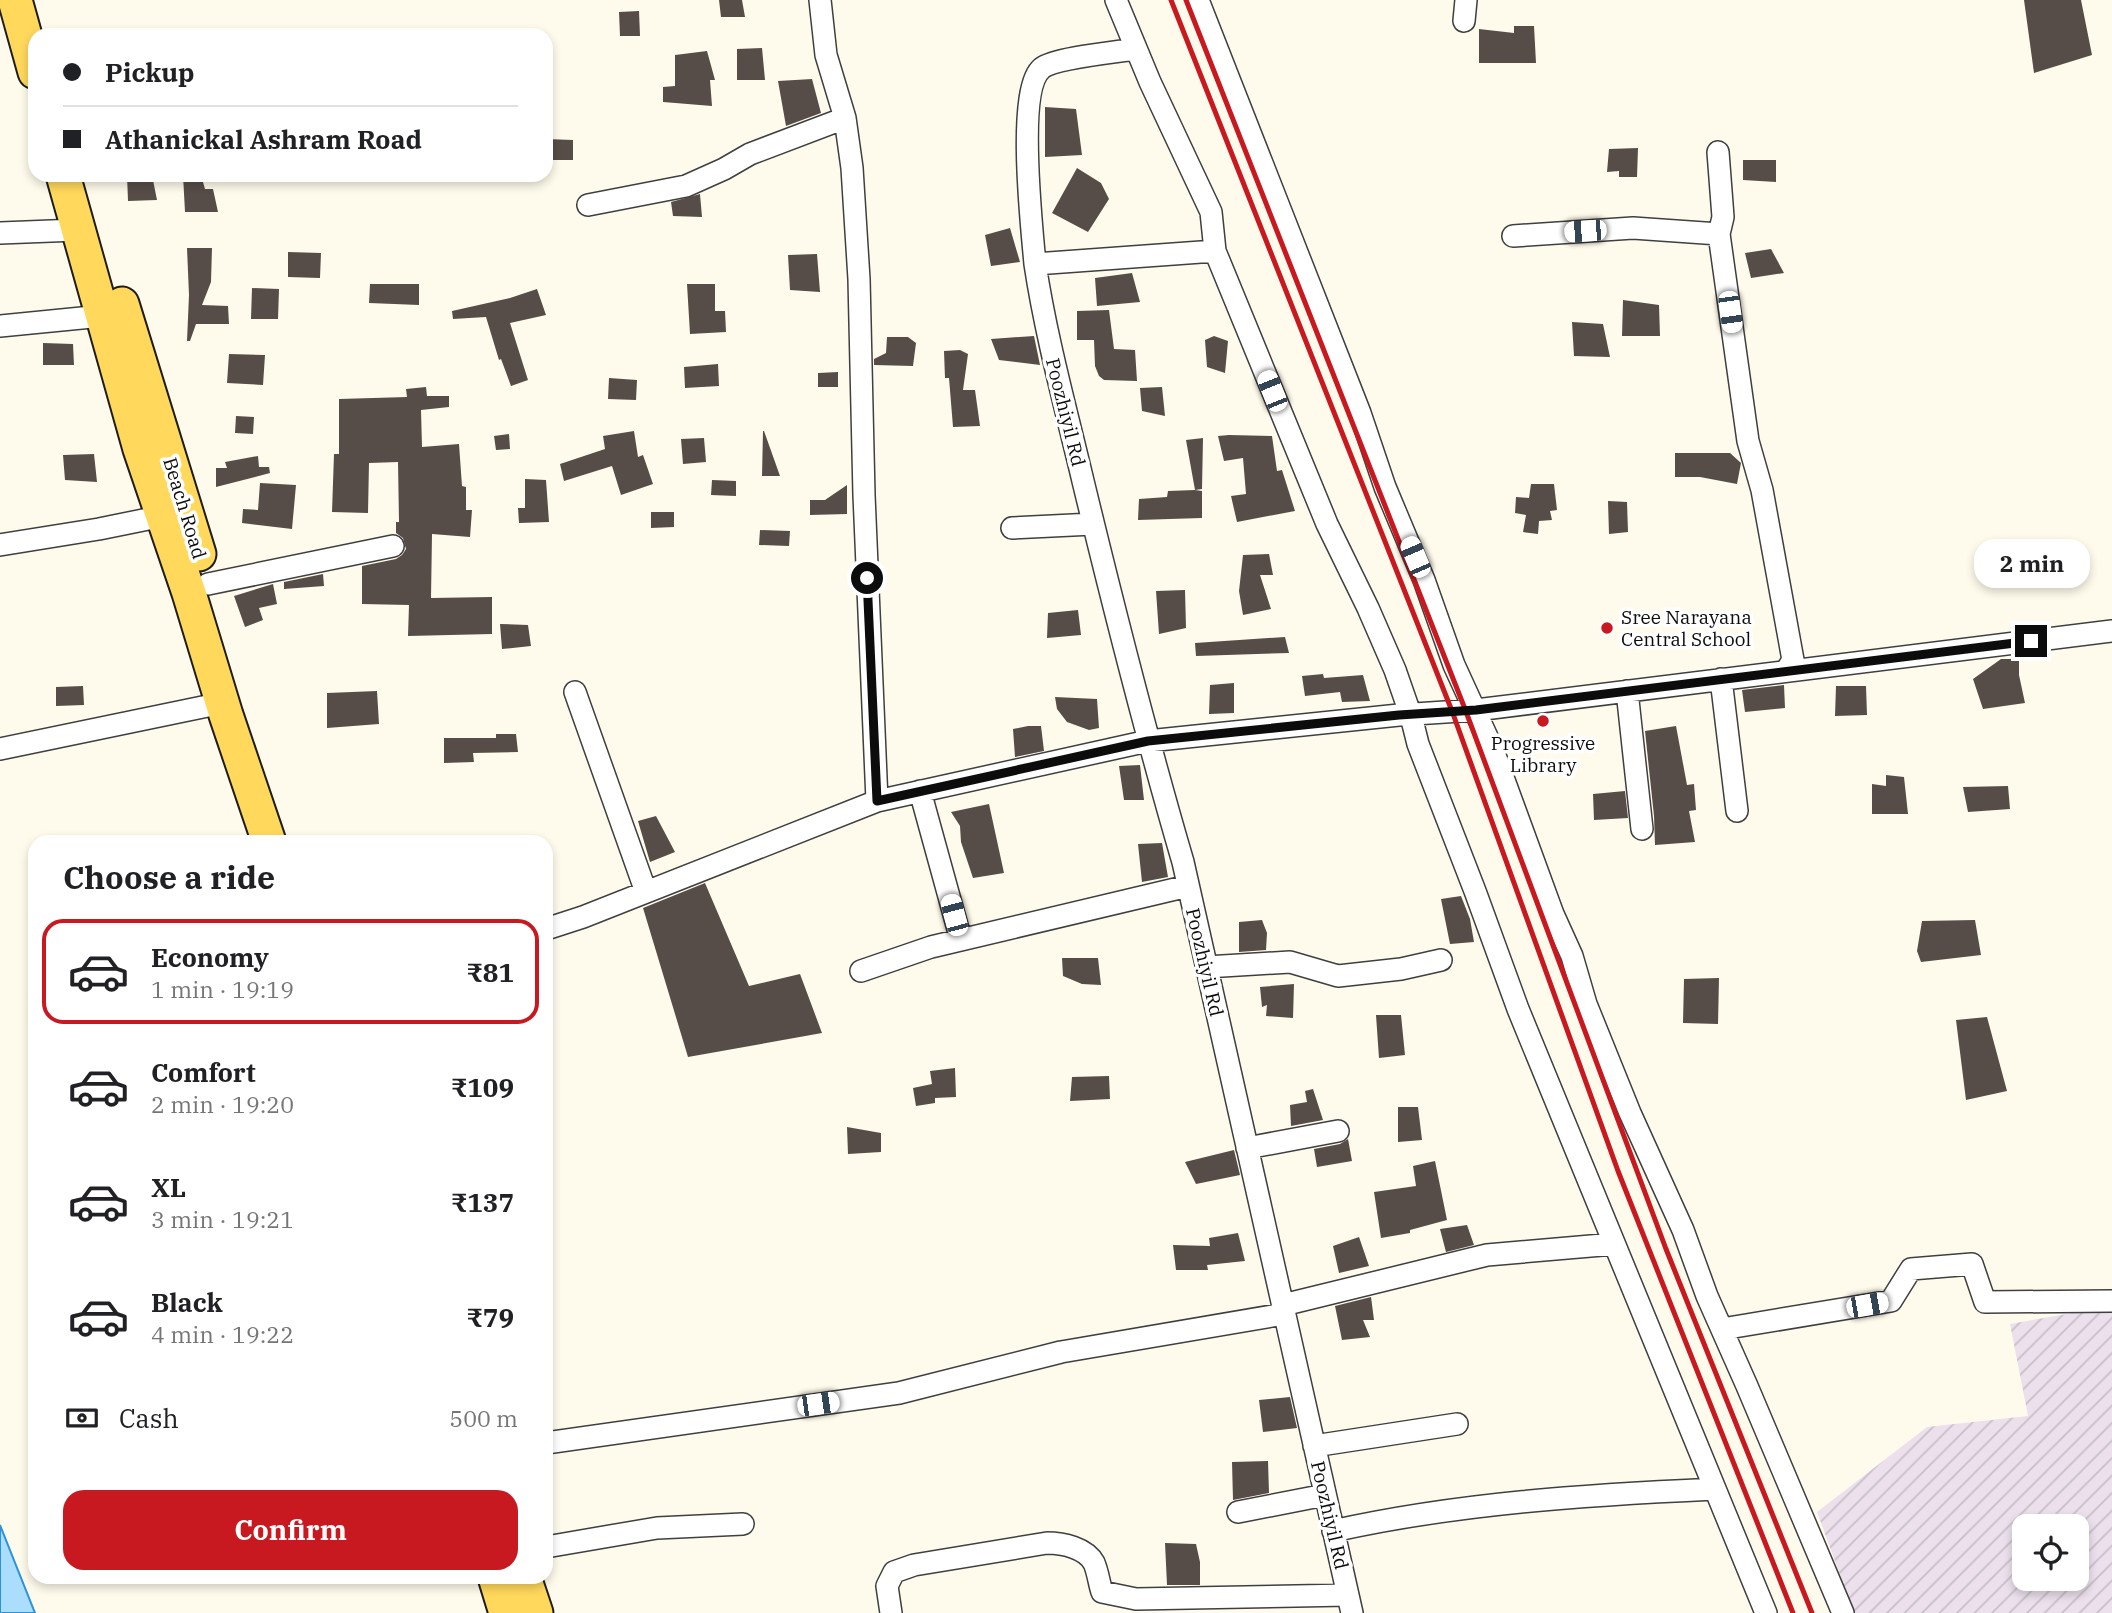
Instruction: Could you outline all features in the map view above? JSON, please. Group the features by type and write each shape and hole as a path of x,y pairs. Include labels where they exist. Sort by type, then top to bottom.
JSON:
{"main road":[{"path":"15,0 28,47"},
{"path":"34,0 42,28"},
{"path":"65,182 140,449 267,835"},
{"name":"Beach Road","path":"84,182 286,835"},
{"path":"497,1584 506,1613"},
{"path":"526,1584 536,1613"}],"street":[{"path":"820,0 826,55 845,118 852,168 859,279 864,495 877,801"},
{"path":"1116,0 1211,212 1215,251 1327,524 1395,670 1418,744 1518,1009 1766,1613"},
{"path":"1198,0 1360,413 1385,487 1424,580 1454,665 1476,710 1553,914 1572,957 1591,1016 1843,1613"},
{"name":"Poozhiyil Rd","path":"1136,49 1061,61 1044,66 1036,74 1031,98 1027,157 1035,264 1043,314 1093,524 1188,886 1350,1604"},
{"path":"588,205 686,186 750,154 845,118"},
{"path":"1718,152 1723,216 1719,234 1748,441 1762,490 1793,660 1786,671"},
{"path":"1513,236 1633,228 1719,234"},
{"path":"0,233 77,230"},
{"path":"1035,264 1215,251"},
{"path":"0,326 102,316"},
{"path":"0,545 163,516"},
{"path":"1012,528 1093,524"},
{"path":"208,584 393,546"},
{"path":"553,927 877,801 1148,741 1399,715 1476,710 2112,631"},
{"path":"1721,679 1737,811"},
{"path":"1627,691 1642,829"},
{"path":"575,692 646,892"},
{"path":"0,749 222,703"},
{"path":"920,791 961,940"},
{"path":"861,971 961,940 1188,886"},
{"path":"1206,967 1290,962 1338,976 1401,969 1441,960"},
{"path":"1247,1148 1338,1131"},
{"path":"553,1442 899,1393 1061,1352 1284,1310 1487,1255 1614,1244"},
{"path":"1722,1329 1891,1301 1911,1269 1972,1264 1985,1302 2112,1301"},
{"path":"1314,1446 1457,1424"},
{"path":"1333,1531 1392,1518 1528,1499 1715,1489"},
{"path":"1238,1511 1325,1495"},
{"path":"553,1546 657,1528 743,1524"},
{"path":"891,1613 887,1586 894,1572 914,1564 1047,1543 1061,1543 1086,1553 1094,1564 1102,1592 1115,1597 1350,1604"}],"shaded area":[{"path":"2112,1306 2112,1613 1854,1613 1817,1512 1927,1427 2028,1416 2010,1324"}],"water":[{"path":"0,1525 35,1613 0,1613"}],"building":[{"path":"719,0 742,0 745,17 721,17"},
{"path":"2024,0 2081,0 2092,55 2034,73"},
{"path":"639,11 640,36 620,36 619,12"},
{"path":"1514,26 1534,26 1536,63 1479,63 1479,29 1514,33"},
{"path":"762,48 765,80 737,80 737,49"},
{"path":"707,51 715,80 710,80 712,106 663,102 663,87 675,86 675,55"},
{"path":"812,79 821,113 786,126 778,81"},
{"path":"1045,107 1076,109 1082,155 1045,157"},
{"path":"553,139 573,140 573,160 553,160"},
{"path":"1638,148 1637,177 1619,177 1619,171 1607,172 1609,149"},
{"path":"1743,160 1776,160 1776,182 1743,180"},
{"path":"1077,168 1101,183 1109,199 1088,232 1052,213"},
{"path":"127,182 153,182 157,200 128,201"},
{"path":"183,182 203,182 205,189 213,189 218,212 185,212"},
{"path":"700,194 702,217 673,216 671,202"},
{"path":"1010,228 1020,262 991,266 985,235"},
{"path":"187,248 212,248 211,282 202,305 228,306 229,324 196,324 190,341 187,341"},
{"path":"1771,249 1784,273 1751,278 1745,253"},
{"path":"288,252 321,253 320,278 288,277"},
{"path":"817,254 820,292 790,290 788,255"},
{"path":"1132,273 1140,302 1097,306 1095,278"},
{"path":"370,284 419,284 419,305 369,303"},
{"path":"687,284 715,284 715,311 725,311 726,332 690,334"},
{"path":"252,288 279,289 278,319 251,319"},
{"path":"537,289 546,315 510,323 528,380 511,386 501,359 499,360 486,317 453,319 452,311"},
{"path":"1623,300 1659,305 1660,336 1622,336"},
{"path":"1109,310 1114,349 1135,350 1137,381 1104,380 1095,366 1094,340 1077,340 1077,311"},
{"path":"1572,322 1603,324 1610,357 1574,356"},
{"path":"1034,336 1040,365 999,360 991,339"},
{"path":"1214,336 1228,341 1225,373 1207,367 1205,340"},
{"path":"887,337 908,337 916,343 913,366 874,365 874,359 886,353"},
{"path":"43,343 73,344 74,365 43,365"},
{"path":"960,350 968,354 963,390 975,390 980,426 953,427 949,378 945,378 944,351"},
{"path":"229,354 265,355 263,385 227,383"},
{"path":"718,364 719,386 685,388 684,367"},
{"path":"838,372 838,387 818,387 818,373"},
{"path":"609,378 637,380 636,400 608,399"},
{"path":"426,387 427,396 449,396 449,407 421,410 422,447 459,444 462,486 466,487 466,510 472,510 470,537 432,534 431,598 492,597 492,634 408,636 409,605 362,604 362,566 396,559 406,549 403,538 396,533 396,522 399,522 398,462 369,463 368,513 332,512 334,454 339,454 339,399 407,397 406,389"},
{"path":"1162,387 1165,416 1142,411 1140,388"},
{"path":"236,416 254,417 253,434 235,433"},
{"path":"634,431 638,457 643,455 653,484 621,495 612,466 564,481 560,464 605,449 603,436"},
{"path":"764,431 780,476 762,476"},
{"path":"509,434 510,449 496,450 494,436"},
{"path":"1218,436 1272,436 1277,471 1282,470 1295,511 1237,522 1231,496 1246,494 1243,458 1224,461"},
{"path":"704,438 706,462 683,464 681,439"},
{"path":"1203,438 1202,489 1195,490 1186,440"},
{"path":"1675,453 1730,453 1741,463 1737,484 1700,477 1675,477"},
{"path":"94,454 97,482 65,480 63,455"},
{"path":"258,456 259,467 269,467 270,473 216,487 216,468 227,468 225,462"},
{"path":"525,479 546,480 549,522 519,523 518,508 525,508"},
{"path":"712,480 736,481 736,496 711,495"},
{"path":"260,483 296,485 292,529 242,523 243,509 258,510"},
{"path":"1531,484 1554,484 1557,510 1550,511 1552,520 1539,521 1538,534 1523,532 1526,515 1515,513 1516,497 1529,498"},
{"path":"847,485 847,514 810,515 810,500 825,500"},
{"path":"1168,491 1202,491 1202,518 1138,520 1139,499 1167,497"},
{"path":"1608,501 1627,502 1628,532 1609,534"},
{"path":"651,512 674,512 674,527 651,528"},
{"path":"760,530 790,531 789,546 759,545"},
{"path":"1269,554 1273,575 1260,575 1271,609 1243,615 1239,591 1243,555"},
{"path":"323,574 324,586 284,589 284,582"},
{"path":"273,584 277,604 259,608 263,620 245,627 234,596"},
{"path":"1185,590 1186,628 1159,634 1156,591"},
{"path":"1078,610 1081,635 1047,638 1048,613"},
{"path":"500,624 528,625 531,646 502,649"},
{"path":"1285,637 1289,653 1196,656 1195,643"},
{"path":"2001,659 2019,659 2019,675 2025,703 1983,709 1973,679"},
{"path":"1323,674 1324,678 1363,675 1370,701 1342,702 1340,692 1305,696 1302,676"},
{"path":"1234,683 1234,713 1209,714 1210,685"},
{"path":"1784,685 1785,708 1745,712 1742,690"},
{"path":"83,686 84,705 56,706 56,687"},
{"path":"1836,686 1866,686 1867,715 1835,716"},
{"path":"377,691 379,724 327,728 327,693"},
{"path":"1055,697 1097,699 1099,728 1089,730 1067,722 1057,709"},
{"path":"1041,726 1044,751 1015,757 1013,729"},
{"path":"1676,726 1687,785 1694,784 1696,810 1689,811 1695,842 1655,845 1645,731"},
{"path":"496,734 516,734 518,752 473,753 474,762 444,763 444,738 496,738"},
{"path":"1140,765 1144,800 1124,800 1119,766"},
{"path":"1886,775 1904,777 1908,814 1872,814 1872,784 1886,786"},
{"path":"2008,786 2010,809 1968,812 1963,787"},
{"path":"1625,791 1628,818 1594,820 1593,794"},
{"path":"989,804 1004,873 973,878 961,842 960,826 951,812"},
{"path":"656,816 675,852 650,862 638,821"},
{"path":"1162,843 1168,877 1142,882 1138,844"},
{"path":"705,883 749,986 800,974 822,1033 688,1057 643,908"},
{"path":"1461,896 1470,919 1474,942 1450,944 1441,899"},
{"path":"1262,920 1267,933 1266,950 1239,952 1239,922"},
{"path":"1975,920 1981,955 1921,962 1917,951 1922,921"},
{"path":"1062,958 1098,958 1101,985 1082,984 1063,976"},
{"path":"1719,978 1718,1024 1683,1023 1684,979"},
{"path":"1294,984 1293,1018 1266,1016 1267,1005 1262,1007 1260,987"},
{"path":"1376,1015 1401,1015 1405,1055 1379,1058"},
{"path":"1987,1017 2007,1091 1966,1100 1956,1020"},
{"path":"955,1068 956,1097 935,1098 935,1103 916,1106 913,1088 932,1084 930,1071"},
{"path":"1109,1076 1110,1099 1070,1101 1072,1077"},
{"path":"1313,1089 1323,1120 1291,1126 1290,1105 1307,1102 1305,1091"},
{"path":"1398,1107 1418,1107 1422,1140 1398,1142"},
{"path":"847,1127 881,1133 881,1152 848,1154"},
{"path":"1348,1139 1352,1161 1317,1167 1314,1149 1340,1144"},
{"path":"1234,1150 1240,1175 1196,1184 1185,1162"},
{"path":"1435,1161 1447,1220 1410,1230 1410,1233 1381,1238 1374,1192 1416,1186 1413,1166"},
{"path":"1467,1225 1474,1245 1446,1252 1440,1229"},
{"path":"1238,1233 1245,1261 1207,1265 1208,1270 1176,1270 1173,1245 1210,1246 1209,1238"},
{"path":"1359,1237 1369,1266 1339,1273 1333,1246"},
{"path":"1371,1297 1374,1320 1363,1320 1370,1337 1342,1340 1335,1306"},
{"path":"1290,1397 1297,1428 1263,1432 1259,1400"},
{"path":"1268,1461 1269,1493 1233,1500 1232,1462"},
{"path":"1165,1543 1196,1544 1200,1562 1200,1585 1167,1585"}],"railway":[{"path":"1171,0 1452,711 1618,1171 1793,1613"},
{"path":"1186,0 1465,709 1666,1249 1812,1613"}],"place":[{"name":"Sree Narayana Central School","path":"1607,628"},
{"name":"Progressive Library","path":"1543,721"}],"route":[{"path":"867,578 877,801 1148,741 1399,715 1476,710 2031,641"}]}
